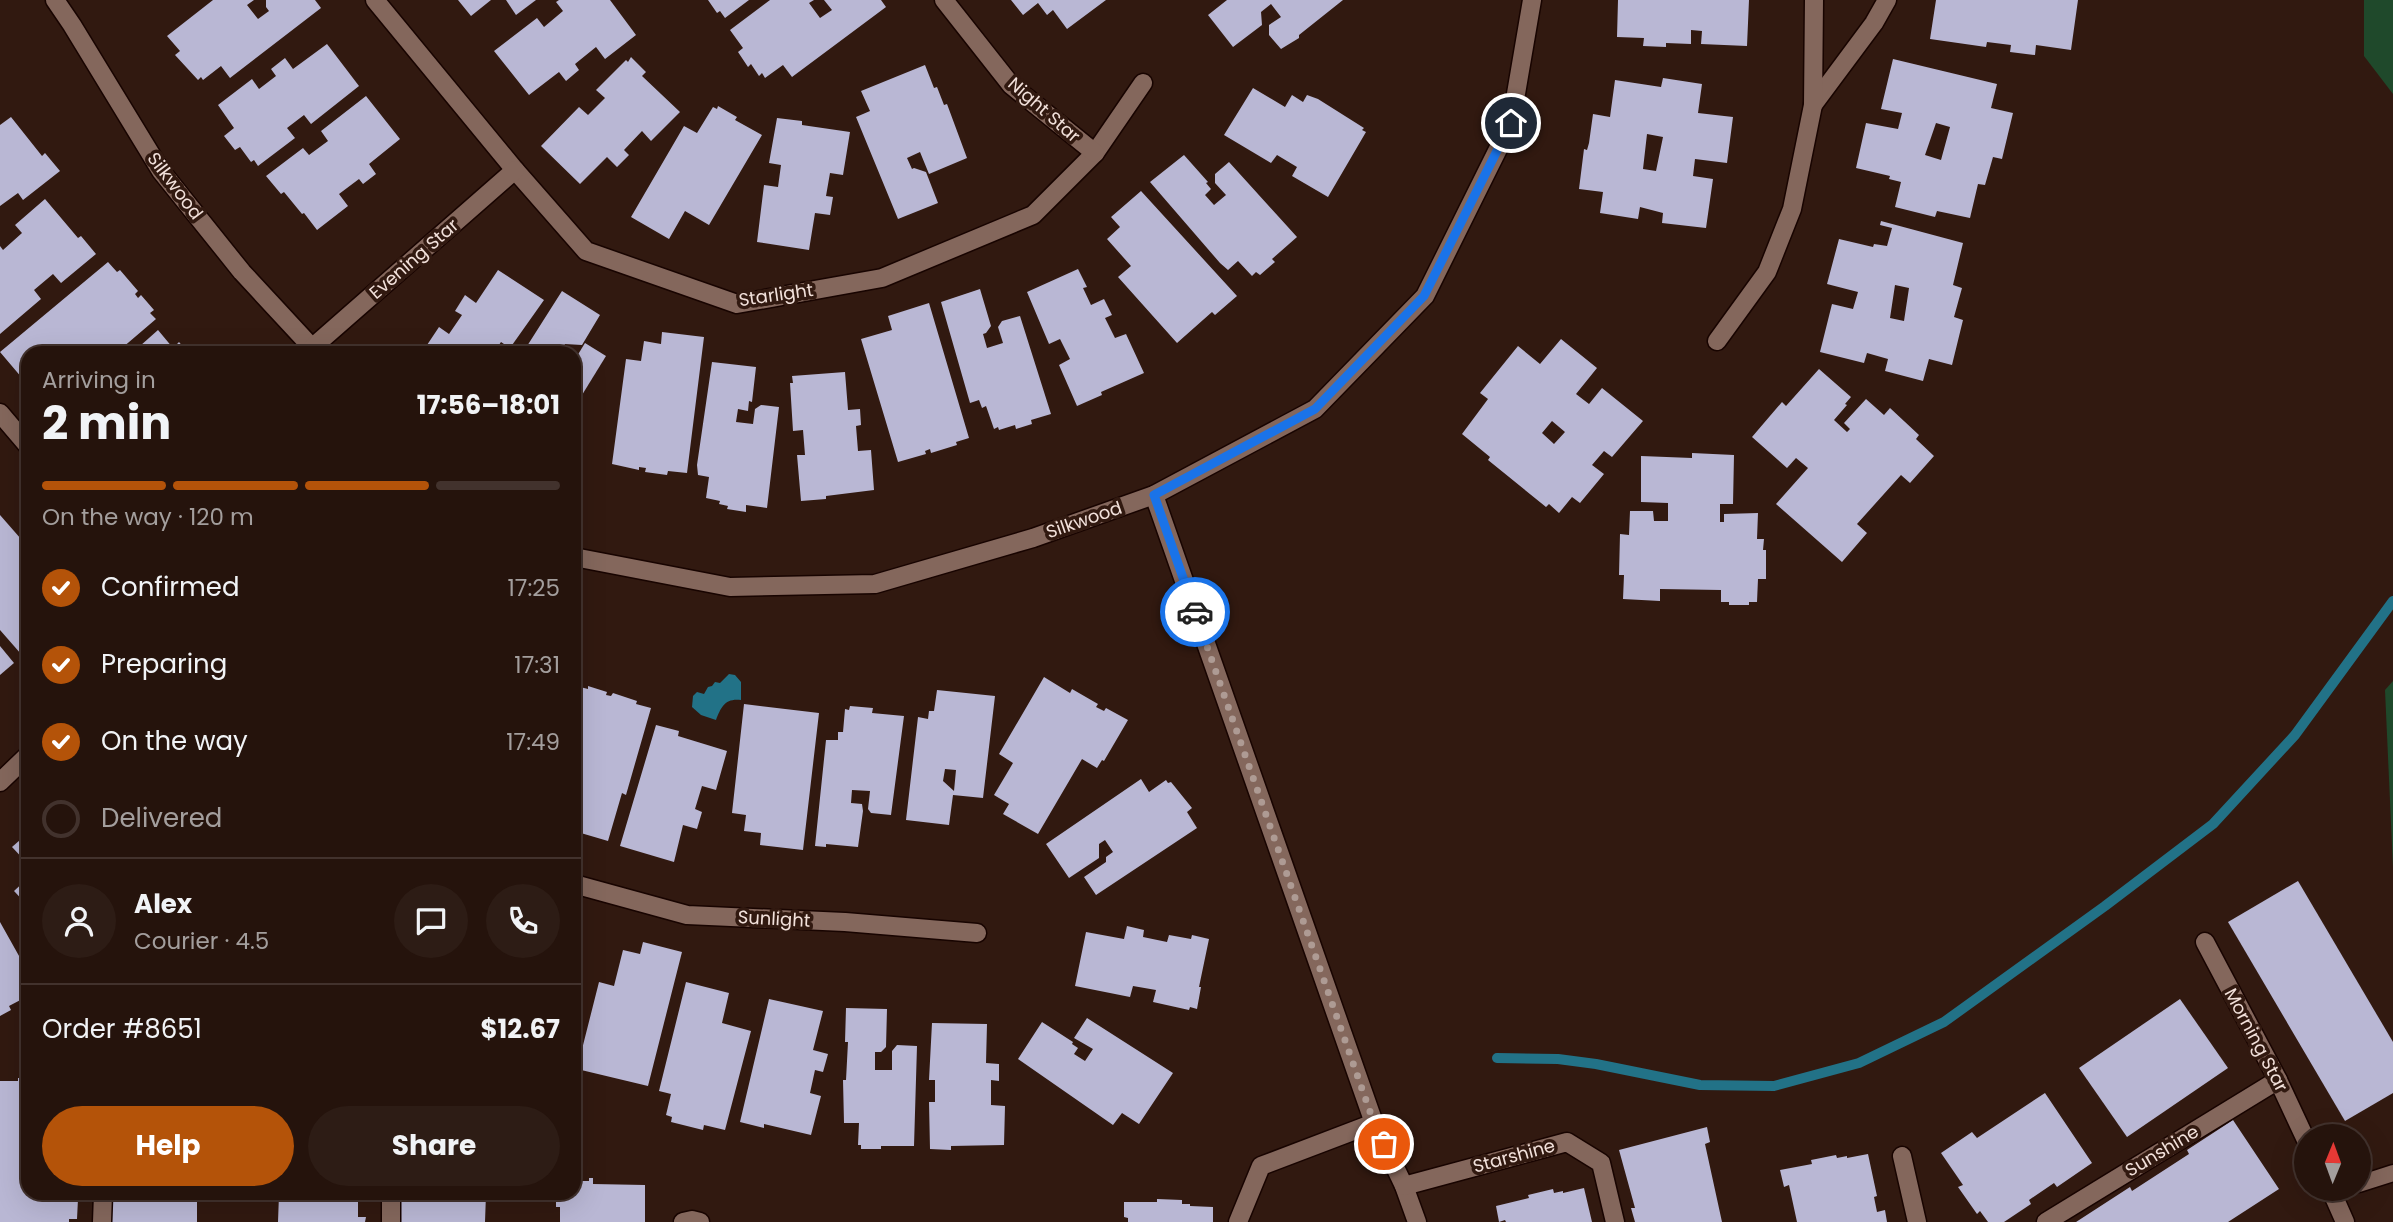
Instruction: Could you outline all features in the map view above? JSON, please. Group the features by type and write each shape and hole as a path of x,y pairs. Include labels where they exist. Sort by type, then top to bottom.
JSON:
{"street":[{"name":"Silkwood","path":"55,0 161,172 242,272 312,346"},
{"name":"Starlight","path":"374,0 586,251 737,304 882,278 1033,215 1095,153 1143,83"},
{"name":"Night Star","path":"944,0 1011,85 1095,153"},
{"name":"Silkwood","path":"581,558 730,587 875,584 1033,538 1154,495 1315,409 1424,296 1511,123 1532,0"},
{"path":"1717,341 1767,272 1792,209 1813,105 1814,0"},
{"path":"1813,105 1874,23 1887,0"},
{"name":"Evening Star","path":"320,346 515,170"},
{"path":"0,413 21,438"},
{"path":"1154,495 1374,1123 1404,1186 1417,1222"},
{"path":"0,782 21,762"},
{"name":"Sunlight","path":"581,886 688,915 845,922 977,933"},
{"name":"Morning Star","path":"2205,942 2299,1124"},
{"name":"Sunshine","path":"2046,1222 2278,1080"},
{"path":"1238,1222 1261,1166 1374,1123"},
{"name":"Starshine","path":"1404,1186 1567,1142 1601,1163 1615,1222"},
{"path":"1902,1156 1917,1222"},
{"path":"102,1222 103,1200"},
{"path":"391,1200 391,1222"},
{"path":"2339,1201 2345,1222"}],"lane":[{"path":"2371,1180 2393,1173"}],"green space":[{"path":"2364,0 2393,0 2393,94 2364,56"},
{"path":"2393,681 2393,868 2385,690"}],"water":[{"path":"729,674 735,675 741,682 741,700 731,700 724,704 716,720 701,715 692,707 693,696 697,692 704,694 708,687 715,682 720,683"}],"building":[{"path":"213,0 254,0 247,5 258,19 269,11 266,0 315,0 321,8 230,78 221,66 203,80 201,77 198,80 175,55 180,51 167,36"},
{"path":"458,0 491,0 471,16"},
{"path":"506,0 536,0 516,15"},
{"path":"610,0 636,35 605,59 596,47 575,64 579,70 566,81 559,72 529,95 494,51 537,18 544,27 563,11 556,2"},
{"path":"708,0 749,0 725,18 720,11 717,13"},
{"path":"770,0 814,0 809,3 820,18 832,10 824,0 881,0 886,7 792,77 783,65 765,78 762,73 759,76 751,64 748,67 738,52 743,48 730,30"},
{"path":"1011,0 1106,0 1067,29 1053,10 1047,15 1038,3 1023,15"},
{"path":"1227,0 1343,0 1299,35 1299,38 1281,49 1269,35 1269,25 1281,17 1271,4 1261,12 1262,25 1233,47 1208,15"},
{"path":"1618,0 1749,0 1747,46 1701,44 1702,31 1691,30 1691,44 1666,43 1666,47 1643,46 1644,38 1617,37"},
{"path":"1936,0 2078,0 2071,50 2036,45 2035,55 2010,52 2011,45 1987,42 1986,47 1930,39"},
{"path":"327,44 359,86 311,124 304,115 287,128 295,138 258,166 254,160 251,162 240,147 235,150 224,136 234,128 218,105 252,79 259,89 276,76 271,69 285,58 293,69"},
{"path":"631,57 646,72 642,76 680,112 651,141 642,131 624,150 629,155 617,167 607,157 580,184 541,146 579,107 588,115 605,98 596,90"},
{"path":"1893,59 1997,84 1991,108 2013,113 2002,159 1993,157 1985,185 1978,184 1970,218 1937,211 1935,217 1895,207 1901,182 1889,179 1890,176 1856,168 1866,123 1898,129 1902,113 1881,109","holes":["1936,123 1950,127 1941,160 1925,155"]},
{"path":"925,65 934,88 937,87 944,105 947,104 967,158 929,174 920,152 907,158 912,169 926,172 938,203 898,219 856,117 870,111 861,91"},
{"path":"1663,78 1702,84 1698,113 1733,117 1727,163 1695,159 1693,176 1713,179 1706,228 1662,223 1663,213 1640,207 1638,219 1600,213 1603,192 1579,189 1584,149 1587,150 1589,143 1593,114 1610,117 1615,80 1661,87","holes":["1647,134 1663,137 1656,171 1643,169"]},
{"path":"1253,88 1285,107 1292,95 1303,102 1307,95 1364,128 1362,130 1366,132 1328,197 1292,176 1297,167 1277,155 1271,163 1224,135"},
{"path":"366,96 400,139 369,164 376,174 363,184 359,179 339,194 348,206 317,230 304,213 302,214 284,192 281,194 266,176 303,148 309,155 328,141 321,131"},
{"path":"718,106 737,117 735,120 762,135 709,225 685,211 669,239 631,217 684,126 697,133 713,107 717,109"},
{"path":"11,117 42,156 45,153 60,171 23,200 18,193 0,206 0,125"},
{"path":"777,118 802,121 802,125 850,132 843,175 830,173 826,196 833,197 830,215 815,213 809,250 757,242 764,185 778,187 781,165 769,163"},
{"path":"1184,155 1208,182 1206,183 1211,189 1205,195 1214,205 1226,195 1215,183 1215,174 1229,162 1297,237 1272,259 1275,262 1260,275 1256,272 1252,276 1238,261 1228,270 1150,182"},
{"path":"1141,191 1237,296 1215,315 1212,312 1177,343 1118,277 1131,266 1107,239 1120,227 1111,217"},
{"path":"45,199 78,238 81,236 96,254 61,283 53,274 34,290 41,299 0,334 0,246 3,250 22,233 15,225"},
{"path":"1881,221 1963,243 1953,285 1962,288 1954,317 1963,320 1952,365 1929,359 1923,381 1885,371 1888,359 1867,353 1864,363 1820,352 1832,304 1853,309 1858,292 1827,284 1839,239 1873,247 1874,244 1887,246 1892,228 1880,225","holes":["1895,285 1909,288 1904,321 1890,318"]},
{"path":"108,262 117,272 120,270 138,291 135,294 138,298 141,295 154,310 150,313 156,319 124,346 21,346 21,377 0,352"},
{"path":"1078,269 1087,287 1083,288 1091,305 1104,299 1112,315 1105,318 1115,338 1126,334 1144,373 1077,406 1059,365 1070,359 1060,339 1049,344 1027,292"},
{"path":"498,270 544,300 511,346 501,342 498,346 426,346 439,327 449,334 462,315 455,311 465,295 476,303"},
{"path":"980,289 991,326 983,334 987,348 1003,343 998,327 1002,321 1020,316 1051,414 1031,420 1032,424 1016,429 1015,425 994,429 986,406 982,408 979,400 970,403 941,302"},
{"path":"562,291 600,315 582,345 527,346"},
{"path":"929,303 969,438 956,442 957,445 931,453 930,449 925,451 926,454 898,462 861,339 892,330 888,316"},
{"path":"158,330 171,346 140,346"},
{"path":"662,332 704,337 687,473 668,471 667,475 645,472 646,468 639,467 639,470 612,464 626,359 641,361 644,341 661,344"},
{"path":"1561,339 1597,368 1576,394 1589,404 1602,388 1643,421 1612,457 1604,451 1592,465 1604,474 1580,503 1572,497 1559,513 1549,504 1546,507 1488,460 1490,457 1462,434 1488,399 1480,393 1518,346 1540,364","holes":["1552,421 1565,432 1554,444 1542,433"]},
{"path":"585,343 606,356 581,397 581,350"},
{"path":"712,362 756,367 752,402 749,401 748,411 738,409 736,422 753,424 755,409 761,405 779,407 767,508 746,505 746,512 727,509 728,506 719,504 720,501 706,498 709,477 698,475 697,465"},
{"path":"1819,369 1851,397 1834,420 1847,432 1850,429 1844,423 1866,399 1884,415 1890,408 1919,435 1916,439 1934,456 1910,483 1901,475 1857,524 1867,533 1842,562 1776,504 1808,468 1796,458 1787,468 1752,437 1782,402 1786,406"},
{"path":"845,372 848,410 860,409 861,425 856,426 858,451 871,450 874,490 801,501 797,455 805,455 803,430 793,431 790,383 793,383 792,376"},
{"path":"1692,453 1734,455 1733,504 1720,504 1720,522 1724,522 1724,514 1758,513 1757,539 1764,539 1766,579 1758,579 1757,602 1749,602 1749,605 1729,605 1729,602 1721,602 1721,590 1660,589 1660,601 1623,599 1624,575 1619,575 1620,534 1629,535 1630,511 1653,511 1654,521 1668,521 1668,503 1641,502 1641,456 1692,458"},
{"path":"0,515 21,539 21,654 0,630"},
{"path":"0,646 14,663 0,675"},
{"path":"1044,677 1070,693 1072,689 1098,704 1096,707 1104,711 1106,708 1128,720 1097,768 1082,759 1038,834 1003,814 1009,804 994,795 1013,763 999,754"},
{"path":"588,686 611,696 613,693 651,708 626,795 622,793 608,841 581,833 581,687 588,689"},
{"path":"937,690 995,696 983,798 953,795 949,825 906,820 918,717 928,719 929,711 934,711","holes":["945,769 956,770 954,791 943,781"]},
{"path":"744,704 819,713 803,850 760,845 761,833 744,831 746,815 732,813"},
{"path":"850,706 873,708 872,713 904,716 891,815 871,813 868,809 870,791 852,790 851,803 862,804 863,811 858,847 826,844 826,847 815,846 826,740 838,740 838,732 843,732 845,709 849,710"},
{"path":"656,725 679,731 678,736 727,751 716,790 702,786 695,809 702,812 697,829 683,825 674,862 620,846"},
{"path":"1141,779 1149,792 1166,780 1171,782 1192,808 1187,812 1197,828 1096,895 1084,877 1106,862 1106,857 1113,852 1105,840 1099,844 1099,858 1069,878 1046,844"},
{"path":"21,839 21,857 12,847"},
{"path":"2298,881 2393,1042 2393,1093 2345,1121 2228,922"},
{"path":"21,884 21,898 14,891"},
{"path":"0,922 21,960 21,1000 9,1006 11,1010 0,1016"},
{"path":"1127,926 1144,930 1143,937 1167,942 1169,935 1191,939 1192,935 1209,939 1197,1009 1190,1007 1189,1010 1153,1002 1156,990 1133,986 1130,997 1075,986 1086,932 1124,939"},
{"path":"643,942 682,952 648,1086 581,1070 581,1053 599,982 614,986 623,950 640,954"},
{"path":"686,982 729,993 722,1023 751,1031 725,1130 704,1125 703,1130 671,1122 672,1117 666,1115 671,1094 659,1091"},
{"path":"769,999 823,1011 813,1050 828,1054 823,1072 815,1070 810,1093 821,1096 811,1135 764,1124 764,1128 740,1122"},
{"path":"2180,999 2228,1068 2127,1137 2079,1068"},
{"path":"846,1008 887,1009 886,1047 881,1052 875,1052 875,1070 892,1070 892,1051 897,1045 917,1046 914,1146 861,1149 861,1145 858,1145 859,1123 844,1123 843,1080 846,1080 848,1042 845,1042"},
{"path":"1087,1018 1173,1073 1139,1124 1122,1113 1113,1125 1018,1059 1042,1022 1073,1042 1078,1048 1074,1054 1085,1061 1093,1049 1074,1038"},
{"path":"932,1023 987,1024 986,1063 999,1064 999,1081 991,1080 991,1105 1005,1106 1004,1145 951,1146 951,1150 930,1149 929,1102 935,1102 935,1080 929,1080"},
{"path":"18,1078 21,1078 21,1200 78,1200 77,1219 69,1219 69,1222 0,1222 0,1081 18,1081"},
{"path":"2045,1093 2092,1163 2057,1187 2054,1183 2029,1200 2031,1204 2004,1222 1988,1222 1980,1211 1977,1214 1958,1187 1963,1185 1941,1153 1972,1132 1977,1138"},
{"path":"2233,1120 2279,1189 2228,1222 2076,1222 2130,1187 2132,1191 2189,1154 2187,1150"},
{"path":"1707,1127 1710,1142 1705,1144 1722,1222 1635,1222 1631,1208 1635,1208 1619,1150"},
{"path":"1868,1154 1877,1196 1874,1197 1877,1212 1885,1210 1887,1222 1797,1222 1789,1185 1784,1187 1780,1170 1812,1164 1811,1160 1836,1155 1837,1158 1847,1158"},
{"path":"589,1178 593,1178 593,1184 645,1185 645,1222 560,1222 560,1207 556,1207 556,1200 581,1200 581,1181 589,1181"},
{"path":"1584,1188 1592,1222 1499,1222 1496,1206 1553,1189 1554,1193 1563,1193"},
{"path":"1157,1199 1182,1200 1182,1204 1190,1206 1213,1207 1213,1222 1128,1222 1128,1218 1124,1217 1124,1202 1157,1202"},
{"path":"110,1200 197,1200 197,1222 112,1222 109,1220"},
{"path":"279,1200 358,1200 358,1217 366,1217 365,1222 278,1222"},
{"path":"486,1200 485,1222 401,1222 401,1201 398,1201"}],"waterway":[{"path":"1497,1058 1558,1059 1596,1064 1700,1085 1774,1086 1859,1063 1944,1022 2213,824 2295,735 2393,601"}],"way so far":[{"path":"1195,612 1374,1123 1384,1144"}],"route":[{"path":"1195,612 1154,495 1315,409 1424,296 1511,123"}]}
